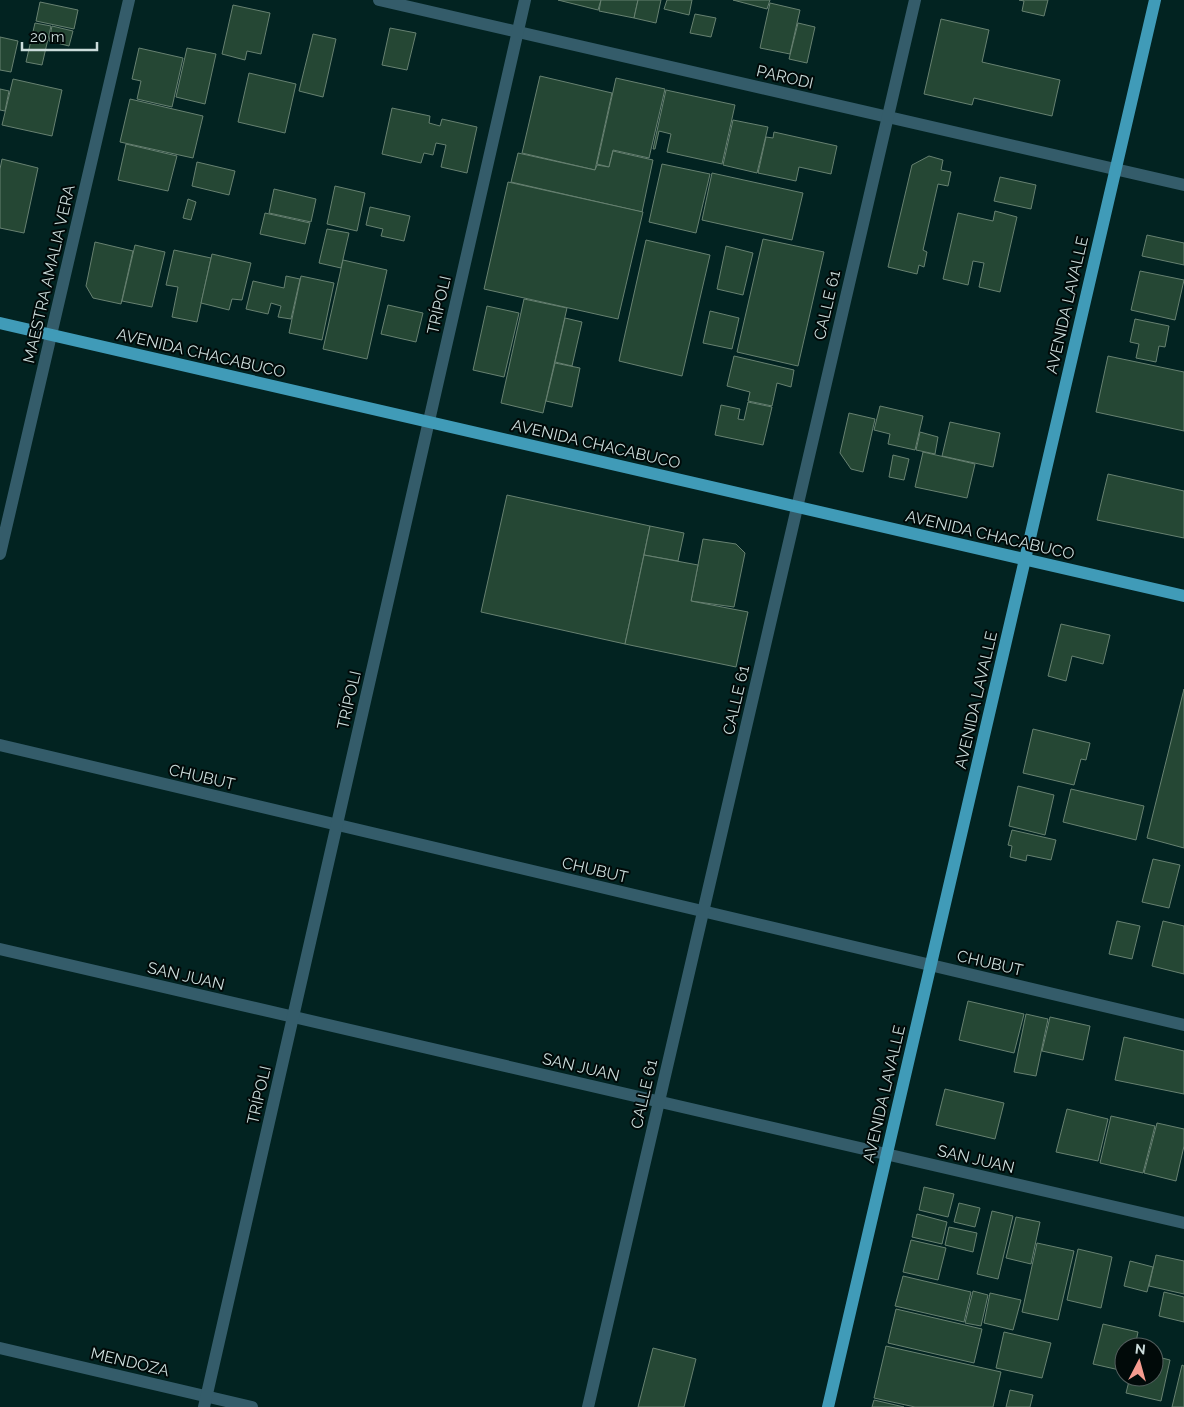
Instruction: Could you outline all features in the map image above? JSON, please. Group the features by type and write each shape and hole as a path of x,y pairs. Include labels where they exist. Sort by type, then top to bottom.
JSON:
{"main road":[{"name":"AVENIDA LAVALLE","path":"828,1407 1155,0"},
{"name":"AVENIDA CHACABUCO","path":"0,323 1184,596"}],"street":[{"name":"MAESTRA AMALIA VERA","path":"0,554 129,0"},
{"name":"PARODI","path":"378,0 1184,186"},
{"name":"TRÍPOLI","path":"205,1402 525,0"},
{"name":"CALLE 61","path":"588,1407 915,0"},
{"name":"CHUBUT","path":"0,745 703,913 1184,1025"},
{"name":"SAN JUAN","path":"0,949 1184,1223"},
{"name":"MENDOZA","path":"0,1348 205,1402 252,1407"}],"building":[{"path":"558,0 601,0 598,10"},
{"path":"601,0 638,0 634,18 599,11"},
{"path":"638,0 661,0 656,23 634,18"},
{"path":"667,0 692,0 689,15 664,9"},
{"path":"733,0 770,0 767,9"},
{"path":"1019,0 1048,0 1044,16 1022,11 1024,1"},
{"path":"40,2 78,10 74,29 36,21"},
{"path":"770,3 800,10 790,54 760,48"},
{"path":"233,5 270,13 261,54 247,51 245,60 222,54"},
{"path":"695,14 716,18 711,37 690,33"},
{"path":"941,19 989,30 982,62 1060,80 1052,116 974,98 972,105 924,94"},
{"path":"35,23 51,26 42,65 26,62"},
{"path":"798,23 815,27 807,63 789,59"},
{"path":"52,26 73,31 69,46 49,41"},
{"path":"390,28 416,33 407,70 382,65"},
{"path":"313,34 336,39 323,97 299,91"},
{"path":"0,37 18,41 11,72 0,70"},
{"path":"139,48 183,58 172,107 137,99 141,81 132,79"},
{"path":"187,48 216,54 205,104 176,97"},
{"path":"249,73 296,84 285,133 238,122"},
{"path":"540,76 612,93 595,170 522,153"},
{"path":"616,78 665,89 649,158 613,150 609,167 597,164"},
{"path":"13,79 62,90 52,136 2,125"},
{"path":"0,89 9,91 5,111 0,110"},
{"path":"666,90 735,105 722,164 667,152 671,134 659,131 655,149 653,149"},
{"path":"130,99 203,116 193,158 120,142"},
{"path":"392,108 430,116 429,123 440,126 442,119 477,127 467,173 441,167 446,145 436,143 433,155 424,153 421,163 382,154"},
{"path":"733,120 768,127 757,173 723,165"},
{"path":"774,132 837,146 831,174 799,167 796,181 758,173 766,137 773,138"},
{"path":"126,144 177,156 168,191 118,180"},
{"path":"613,151 653,160 642,212 511,182 518,153 595,170 597,165 609,167"},
{"path":"929,156 943,160 941,170 951,172 948,186 938,184 923,250 927,252 924,267 919,265 917,274 888,267 912,165"},
{"path":"2,159 38,168 24,233 0,228 0,169"},
{"path":"197,162 235,171 229,195 192,186"},
{"path":"662,164 710,174 696,233 649,222"},
{"path":"712,173 803,193 792,240 702,220"},
{"path":"1000,177 1036,185 1031,209 994,201"},
{"path":"508,182 643,212 618,319 484,289"},
{"path":"335,186 365,193 357,231 327,224"},
{"path":"274,189 316,199 311,222 269,213"},
{"path":"188,199 196,202 191,220 183,218"},
{"path":"370,207 410,216 404,241 381,236 383,229 366,225"},
{"path":"995,211 1017,217 1000,292 979,287 984,263 973,261 968,285 943,279 958,213 993,221"},
{"path":"265,213 310,223 305,244 260,234"},
{"path":"327,229 349,233 341,268 319,263"},
{"path":"1147,235 1184,243 1184,265 1142,256"},
{"path":"763,239 824,252 798,366 737,352"},
{"path":"646,240 710,255 682,376 619,361"},
{"path":"95,242 133,251 121,304 93,298 86,286"},
{"path":"135,245 165,252 152,307 122,301"},
{"path":"726,246 753,253 743,295 717,289"},
{"path":"174,250 211,258 197,322 172,317 178,287 166,285"},
{"path":"212,254 251,263 242,300 232,299 229,310 201,303"},
{"path":"343,260 387,270 367,359 323,349"},
{"path":"1140,271 1184,280 1175,320 1131,310"},
{"path":"286,276 300,279 291,319 278,317 281,306 271,303 268,314 246,309 253,281 284,288"},
{"path":"301,276 334,283 322,340 289,333"},
{"path":"524,299 567,308 543,413 501,403"},
{"path":"388,305 423,313 416,342 381,334"},
{"path":"487,306 519,313 504,377 473,370"},
{"path":"710,311 739,318 732,349 703,343"},
{"path":"565,318 582,322 572,366 555,362"},
{"path":"1135,319 1169,326 1165,347 1159,346 1156,362 1136,358 1139,344 1130,342"},
{"path":"734,356 794,370 791,387 777,383 772,406 748,401 750,392 727,386"},
{"path":"1108,356 1184,372 1184,431 1096,412"},
{"path":"555,363 580,368 572,407 546,401"},
{"path":"748,402 772,407 763,445 715,435 721,405 740,409 738,419 744,420"},
{"path":"880,406 923,416 915,450 888,444 890,434 874,430"},
{"path":"849,413 875,419 863,472 851,469 840,453"},
{"path":"950,422 1000,433 993,467 942,456"},
{"path":"920,432 938,437 935,454 916,450"},
{"path":"923,452 975,464 967,498 915,487"},
{"path":"893,455 909,459 904,480 889,477"},
{"path":"1108,474 1184,491 1184,538 1097,520"},
{"path":"507,495 650,526 625,644 481,612"},
{"path":"650,526 684,533 678,561 644,555"},
{"path":"703,539 736,544 745,553 734,607 691,601"},
{"path":"644,555 698,565 691,601 748,612 736,667 625,644"},
{"path":"1061,624 1110,635 1103,664 1072,656 1066,681 1048,676"},
{"path":"1184,689 1184,848 1147,838"},
{"path":"1033,729 1090,743 1086,760 1081,759 1074,785 1023,773"},
{"path":"1018,786 1054,795 1045,835 1009,826"},
{"path":"1071,789 1144,806 1136,840 1063,822"},
{"path":"1012,830 1056,840 1051,860 1027,855 1026,861 1010,857 1012,846 1008,845"},
{"path":"1153,859 1180,865 1169,908 1142,902"},
{"path":"1117,921 1140,926 1132,959 1109,954"},
{"path":"1163,921 1184,926 1184,974 1152,966"},
{"path":"968,1001 1024,1014 1014,1053 959,1040"},
{"path":"1026,1014 1048,1019 1036,1076 1014,1072"},
{"path":"1050,1017 1090,1026 1083,1060 1042,1051"},
{"path":"1124,1037 1184,1051 1184,1094 1115,1080"},
{"path":"945,1089 1004,1103 995,1139 936,1125"},
{"path":"1067,1109 1108,1119 1098,1161 1056,1152"},
{"path":"1111,1116 1155,1126 1143,1173 1100,1163"},
{"path":"1157,1123 1184,1129 1184,1146 1176,1181 1144,1173"},
{"path":"924,1187 954,1194 948,1217 919,1210"},
{"path":"959,1203 980,1208 975,1227 954,1222"},
{"path":"992,1211 1013,1216 998,1279 977,1274"},
{"path":"917,1214 947,1222 942,1244 912,1237"},
{"path":"1016,1217 1040,1222 1031,1264 1006,1258"},
{"path":"949,1227 977,1233 973,1252 945,1245"},
{"path":"911,1240 946,1248 938,1280 903,1272"},
{"path":"1037,1243 1074,1251 1058,1320 1022,1312"},
{"path":"1078,1249 1112,1257 1101,1308 1067,1300"},
{"path":"1156,1255 1184,1261 1184,1294 1149,1286"},
{"path":"1130,1261 1153,1267 1147,1292 1124,1286"},
{"path":"903,1276 971,1292 964,1322 895,1306"},
{"path":"973,1291 988,1295 981,1326 965,1323"},
{"path":"1164,1292 1184,1297 1184,1322 1159,1316"},
{"path":"990,1293 1021,1300 1013,1330 984,1323"},
{"path":"896,1309 982,1329 974,1363 888,1343"},
{"path":"1103,1324 1138,1332 1137,1337 1114,1337 1114,1369 1093,1364"},
{"path":"1004,1332 1051,1343 1042,1378 996,1368"},
{"path":"886,1346 1001,1372 993,1407 915,1407 874,1398"},
{"path":"653,1348 696,1359 684,1407 638,1407"},
{"path":"1164,1358 1170,1360 1161,1401 1126,1393 1128,1387 1164,1387"},
{"path":"1182,1365 1184,1366 1184,1407 1172,1407"},
{"path":"1010,1390 1033,1395 1030,1407 1006,1407"},
{"path":"874,1400 904,1407 872,1407"}]}
